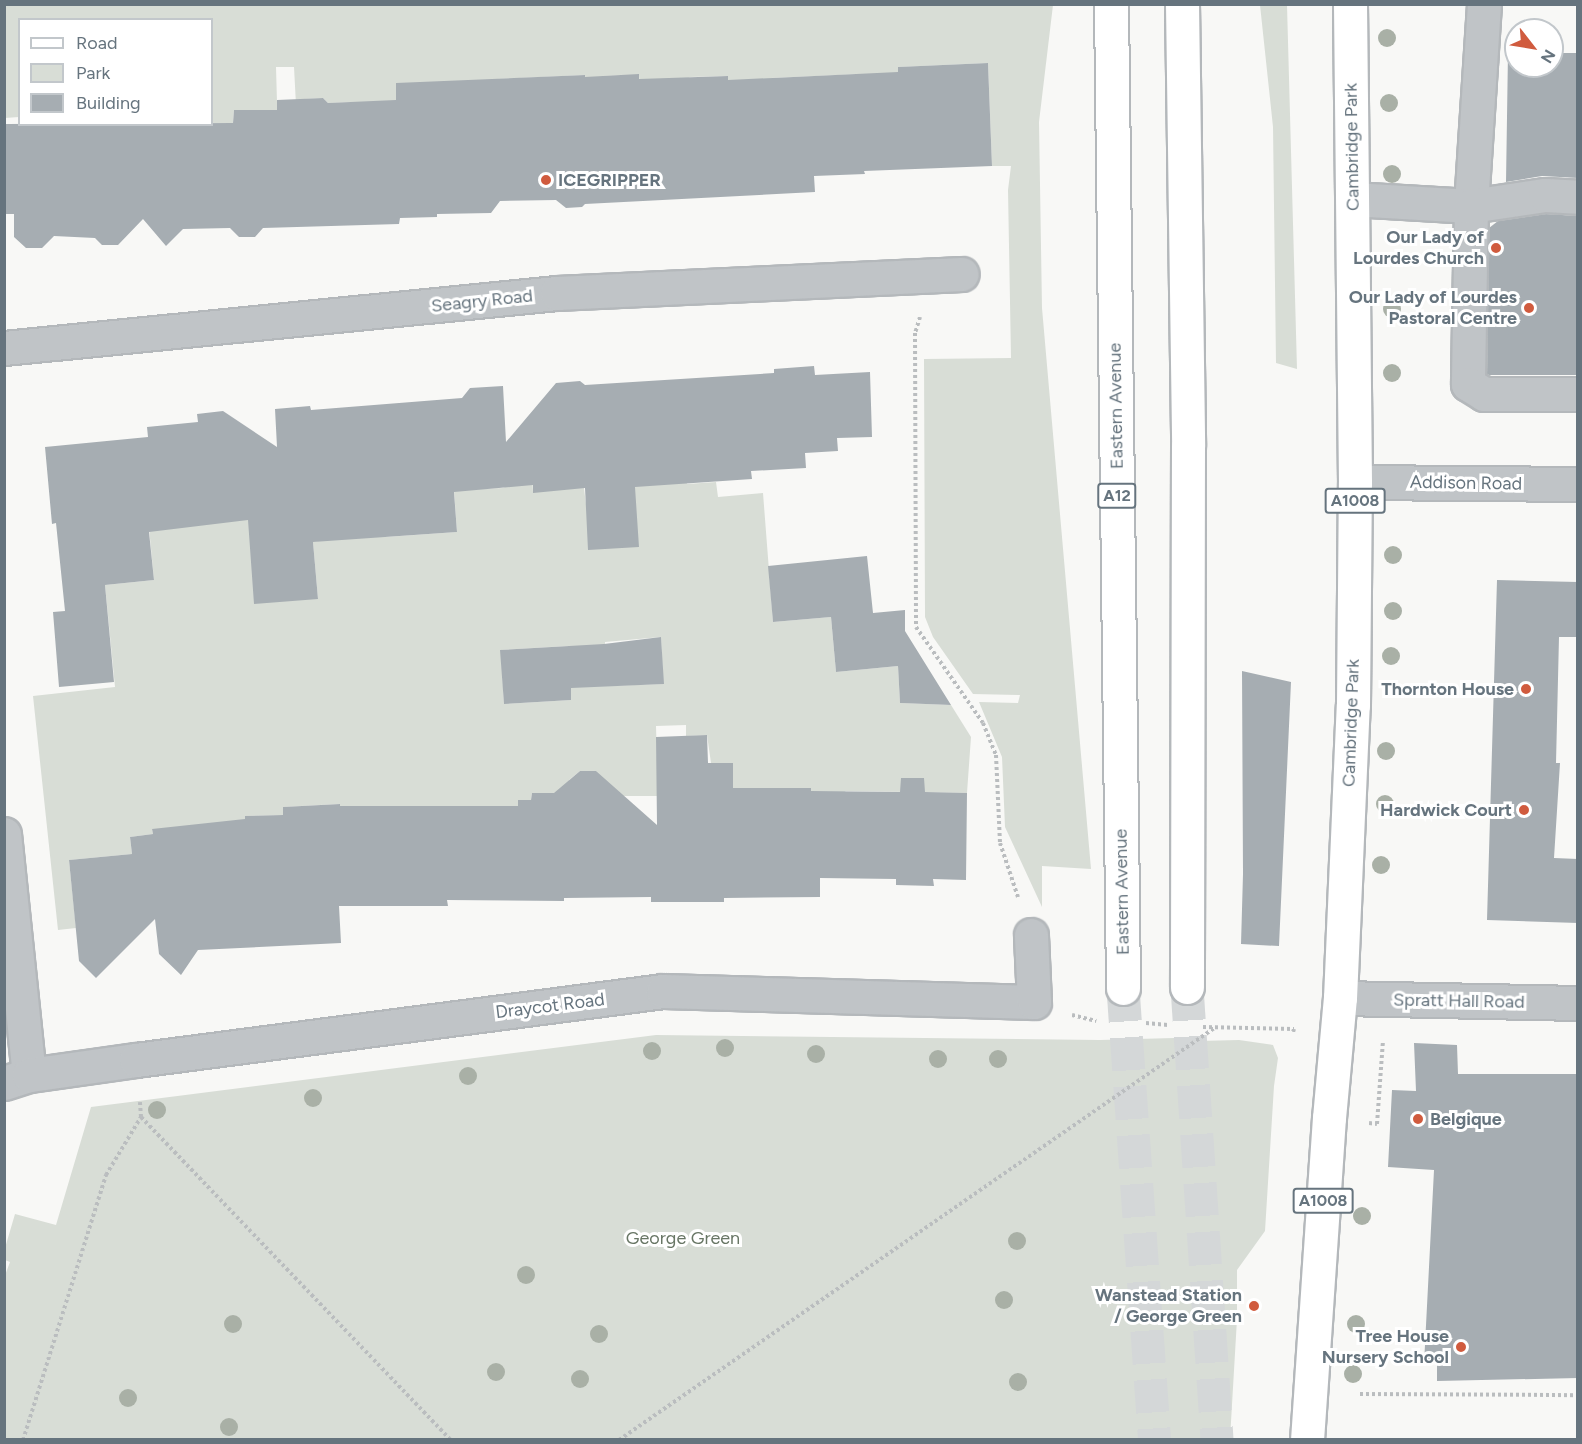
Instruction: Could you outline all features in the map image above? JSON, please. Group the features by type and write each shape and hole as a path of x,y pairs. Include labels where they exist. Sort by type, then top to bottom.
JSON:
{"main road":[{"name":"Eastern Avenue","path":"1111,4 1123,988"},
{"path":"1182,4 1188,446 1187,987"},
{"name":"Cambridge Park","path":"1307,1440 1329,1118 1340,998 1353,705 1355,482 1350,4"}],"street":[{"path":"1484,4 1471,206 1468,384 1484,394 1578,394"},
{"path":"1352,199 1471,206 1545,195 1578,197"},
{"name":"Seagry Road","path":"4,348 556,293 948,274"},
{"name":"Addison Road","path":"1355,482 1578,484"},
{"path":"4,834 17,1079"},
{"path":"1031,935 1034,1002"},
{"name":"Draycot Road","path":"17,1079 136,1060 663,991 1034,1002"},
{"name":"Spratt Hall Road","path":"1340,998 1578,1003"}],"path":[{"path":"948,274 915,333 916,627 983,723 996,755 1000,843 1031,935"},
{"path":"1034,1002 1085,1020 1097,1021"},
{"path":"1144,1023 1180,1025"},
{"path":"1192,1026 1294,1029"},
{"path":"619,1440 1216,1027"},
{"path":"1377,1124 1383,1046"},
{"path":"23,1440 106,1174 141,1117 136,1060"},
{"path":"141,1117 451,1440"},
{"path":"1359,1394 1578,1395"}],"green space":[{"path":"5,5 1053,5 1039,122 1042,308 1091,869 1042,866 1042,907 1005,827 1002,757 979,702 1018,703 1020,695 973,694 933,637 925,617 924,359 1011,358 1008,190 1011,166 992,166 988,63 898,67 899,93 860,74 771,78 729,121 727,76 690,77 641,107 639,75 603,76 586,101 584,75 497,79 396,108 358,102 328,103 323,98 304,99 296,105 294,67 276,67 278,137 264,110 234,110 233,123 213,123 213,18 18,18 18,117 5,118"},
{"path":"1260,5 1287,5 1297,369 1276,363 1273,127"},
{"path":"532,473 533,492 583,481 586,504 633,481 686,476 687,484 716,482 718,497 763,493 773,622 831,617 836,672 898,666 900,703 951,705 971,737 967,793 846,791 811,813 811,788 759,788 733,816 711,763 707,735 686,736 686,725 656,726 658,796 605,796 596,771 580,771 569,780 569,797 532,793 531,800 518,800 518,826 341,811 339,804 283,807 283,815 246,816 245,829 152,829 153,834 130,837 132,854 69,860 76,928 58,930 33,696 115,687 105,585 154,580 145,486 248,519 318,599 313,542 385,529 386,537 457,532 454,490 503,488","holes":["661,637 663,684 606,686 605,642","568,646 571,700 504,704 501,650"]},
{"name":"George Green","path":"656,1035 1100,1040 1174,1038 1199,1041 1239,1040 1273,1045 1278,1058 1274,1086 1265,1231 1237,1270 1237,1319 1230,1439 5,1439 4,1278 10,1262 5,1260 5,1248 15,1214 56,1225 91,1107"}],"building":[{"path":"1564,53 1578,53 1578,178 1542,176 1506,182 1508,78 1564,78"},
{"path":"988,63 992,166 864,171 865,174 814,176 815,192 585,204 582,207 566,208 556,200 500,201 491,213 437,214 437,217 400,218 399,224 263,228 255,237 239,237 230,228 183,229 166,246 143,219 118,245 102,245 95,238 54,236 42,248 26,248 14,237 14,214 5,214 5,124 18,124 18,126 213,126 213,123 233,123 234,110 277,110 277,100 323,98 328,103 396,100 396,83 639,74 639,79 728,76 728,80 898,72 898,67"},
{"name":"Our Lady of Lourdes Pastoral Centre","path":"1546,214 1578,216 1578,375 1489,375 1487,374 1489,228 1498,221"},
{"path":"814,366 815,375 870,372 872,437 837,438 838,451 805,453 806,468 751,471 752,479 635,487 639,547 588,550 585,488 533,493 533,485 454,492 457,532 313,542 318,599 254,604 248,520 149,532 154,580 105,585 114,682 59,687 53,612 65,611 56,523 52,524 45,447 148,437 147,427 198,422 197,414 223,411 277,447 275,409 310,406 311,410 462,398 470,388 503,386 506,442 556,383 580,381 585,385 774,373 774,369"},
{"path":"867,556 873,613 905,610 905,631 951,705 900,703 898,666 836,672 831,617 773,622 768,566"},
{"path":"1497,580 1578,582 1578,637 1559,637 1556,763 1560,763 1554,858 1578,859 1578,923 1487,920"},
{"path":"661,637 664,684 571,688 571,700 504,704 500,650 604,644"},
{"path":"1242,671 1291,682 1279,946 1241,944"},
{"path":"707,735 708,763 733,763 733,788 811,788 811,791 900,792 901,778 924,778 925,792 967,793 966,880 933,879 934,886 896,885 896,879 820,878 820,897 724,898 724,902 651,902 651,897 564,898 564,901 447,900 448,906 339,906 341,943 198,950 181,975 159,954 155,919 96,978 79,961 69,860 132,854 130,837 153,834 152,829 245,819 245,816 283,815 283,807 340,804 340,806 518,806 518,800 531,800 532,793 554,793 580,771 596,771 657,825 656,737"},
{"path":"1414,1043 1457,1045 1458,1074 1578,1074 1578,1378 1437,1381 1437,1363 1424,1364 1434,1170 1388,1167 1392,1090 1416,1091"}],"tunnel":[{"path":"1187,987 1217,1440"},
{"path":"1123,988 1155,1440"}],"place":[{"name":"ICEGRIPPER","path":"546,180"},
{"name":"Our Lady of Lourdes Church","path":"1496,248"},
{"name":"Our Lady of Lourdes Pastoral Centre","path":"1529,308"},
{"name":"Thornton House","path":"1526,689"},
{"name":"Hardwick Court","path":"1524,810"},
{"name":"Belgique","path":"1418,1119"},
{"name":"Wanstead Station / George Green","path":"1254,1306"},
{"name":"Tree House Nursery School","path":"1461,1347"}]}
